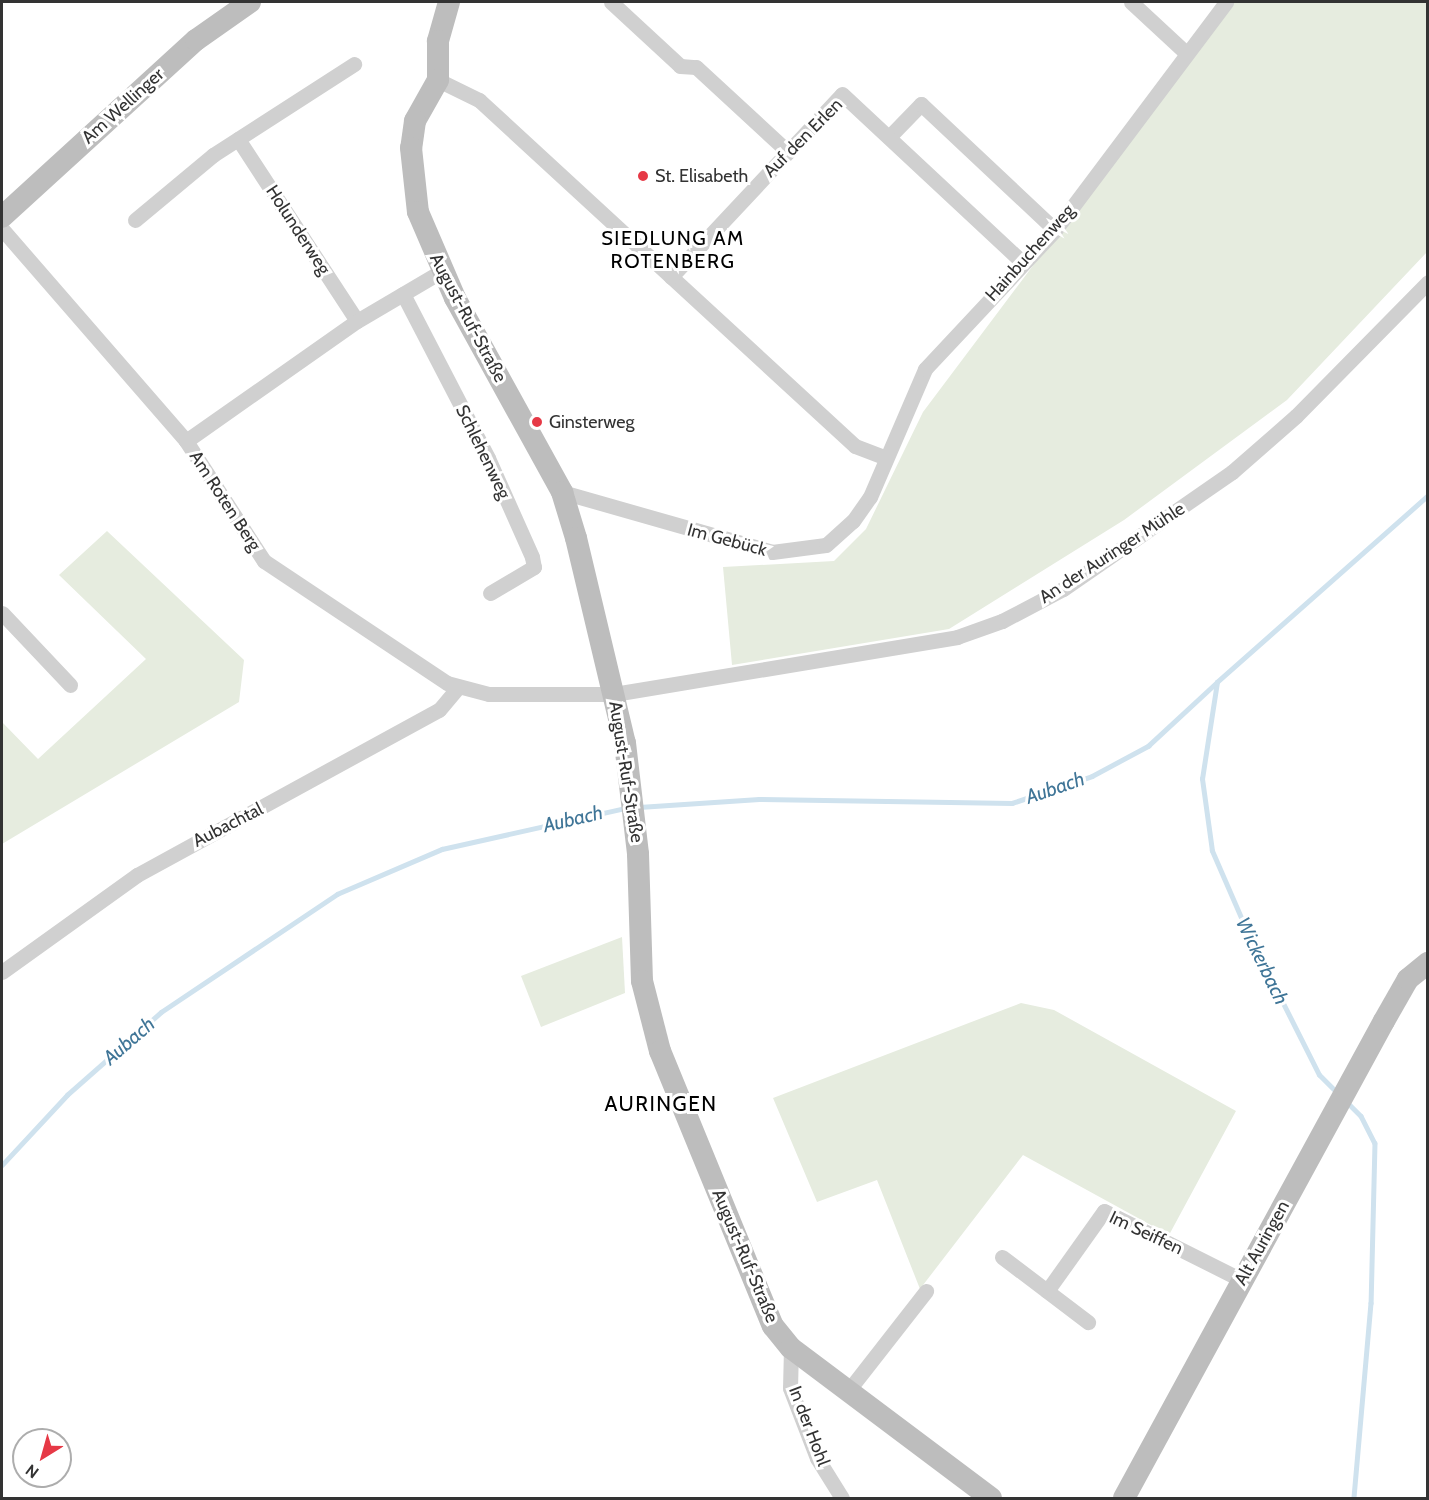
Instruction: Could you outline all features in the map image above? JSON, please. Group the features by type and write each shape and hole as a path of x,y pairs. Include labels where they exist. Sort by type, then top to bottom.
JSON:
{"street":[{"name":"Am Wellinger","path":"2,217 196,40 250,2"},
{"name":"August-Ruf-Straße","path":"449,2 438,42 438,80 415,121 411,148 418,212 442,271 562,492 614,694 635,810 642,981 648,1014 676,1091 774,1326 791,1348 991,1498"},
{"path":"611,2 680,66 696,67 788,152"},
{"path":"1131,2 1186,53"},
{"name":"Hainbuchenweg","path":"886,459 925,369 1055,230 1226,2"},
{"path":"135,220 238,139 354,63"},
{"path":"438,80 479,99 855,446 886,459"},
{"name":"Auf den Erlen","path":"671,278 842,94 1023,263"},
{"path":"889,137 921,104 1055,230"},
{"name":"Holunderweg","path":"238,139 357,321"},
{"name":"Am Roten Berg","path":"2,229 186,441 264,561 458,687 489,694 614,694"},
{"path":"186,441 357,321 442,271"},
{"name":"An der Auringer Mühle","path":"614,694 957,637 1002,621 1063,589 1232,472 1296,416 1428,282"},
{"name":"Schlehenweg","path":"403,294 488,458 532,557 534,567 490,593"},
{"name":"Im Gebück","path":"562,492 772,552 800,550 826,545 852,521 870,497 886,459"},
{"path":"2,613 70,685"},
{"name":"Aubachtal","path":"2,972 75,917 147,870 440,710 458,687"},
{"name":"Alt Auringen","path":"1124,1498 1403,989 1417,968 1428,963"},
{"path":"1403,989 1428,979"},
{"name":"Im Seiffen","path":"1047,1291 1104,1211 1242,1280"},
{"path":"1002,1257 1088,1322"},
{"path":"848,1391 926,1291"},
{"name":"In der Hohl","path":"791,1348 790,1388 817,1458 842,1498"}],"shaded area":[{"path":"1231,2 1427,2 1427,252 1287,400 1124,520 949,629 732,665 723,567 834,561 866,529 923,412"},
{"path":"107,531 244,660 239,702 2,844 2,722 38,759 146,659 59,575"},
{"path":"622,937 625,993 541,1027 521,976"},
{"path":"1021,1003 1054,1010 1236,1111 1169,1235 1023,1155 920,1289 877,1180 817,1202 773,1098"}],"waterway":[{"name":"Wickerbach","path":"1337,1093 1319,1075 1249,936 1212,851 1202,779 1217,682 1428,495"},
{"name":"Aubach","path":"639,807 759,799 1012,803 1092,776 1148,746 1217,682"},
{"name":"Aubach","path":"2,1165 67,1095 161,1012 337,894 442,849 625,808"},
{"name":"Wickerbach","path":"1348,1103 1361,1116 1375,1143 1371,1303 1354,1498"}],"place":[{"name":"St. Elisabeth","path":"643,176"},
{"name":"Ginsterweg","path":"537,422"}],"district":[{"name":"SIEDLUNG AM ROTENBERG","path":"673,250"},
{"name":"AURINGEN","path":"661,1104"}]}
